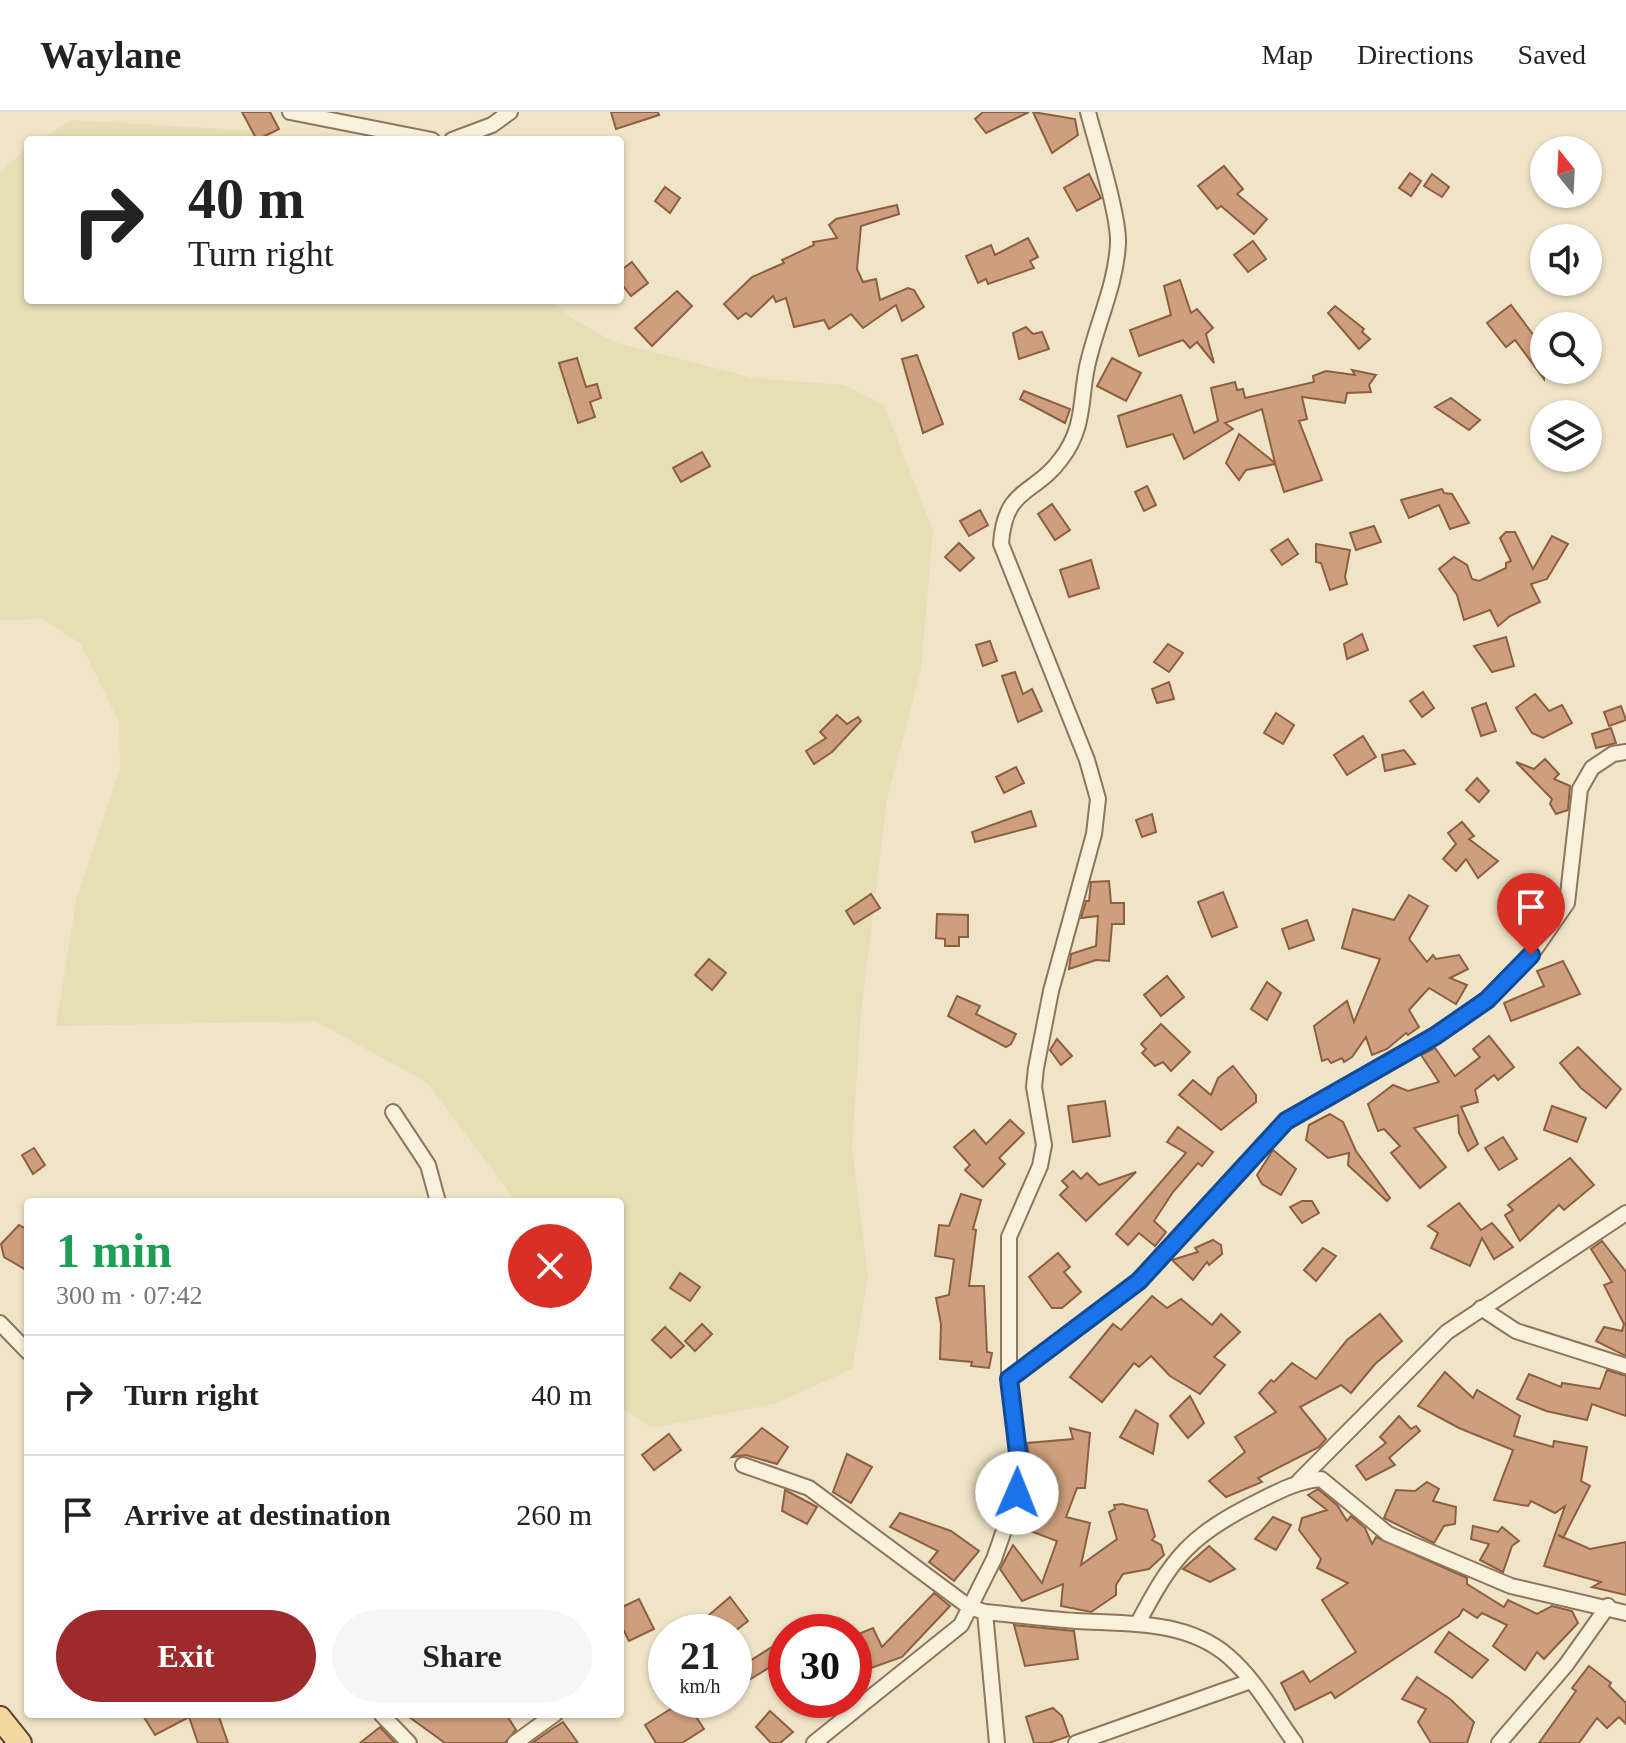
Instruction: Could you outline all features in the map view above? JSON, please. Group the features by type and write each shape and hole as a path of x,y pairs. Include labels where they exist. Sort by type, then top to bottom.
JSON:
{"main road":[{"path":"0,1718 20,1743"}],"street":[{"path":"290,112 412,136"},
{"path":"463,136 492,125 510,112"},
{"path":"814,1743 961,1625 994,1559 1017,1493 1018,1453 1009,1379 1009,1237 1040,1166 1044,1145 1034,1087 1036,1068 1051,991 1094,834 1098,799 1087,760 1001,544 1003,518 1019,494 1061,460 1084,412 1086,369 1114,277 1118,239 1088,112"},
{"path":"1009,1379 1139,1281 1286,1121 1435,1036 1487,1000 1531,955 1567,903 1580,789 1592,768 1613,754 1626,752"},
{"path":"393,1112 428,1165 437,1198"},
{"path":"1138,1623 1164,1575 1195,1538 1216,1523 1299,1481 1447,1332 1626,1213"},
{"path":"1481,1308 1516,1331 1626,1366"},
{"path":"0,1323 24,1348"},
{"path":"743,1465 809,1488 969,1607 985,1612 1138,1623 1182,1630 1211,1643 1229,1656 1251,1681 1295,1743"},
{"path":"1299,1481 1321,1479 1388,1534 1511,1586 1608,1606 1626,1613"},
{"path":"1499,1743 1566,1665 1608,1606"},
{"path":"985,1612 997,1743"},
{"path":"1076,1743 1251,1681"},
{"path":"385,1718 409,1743"},
{"path":"515,1743 549,1718"}],"shaded area":[{"path":"71,120 259,131 276,136 45,136"},
{"path":"24,151 24,304 556,304 573,319 614,342 753,378 844,385 884,405 933,530 921,670 887,799 861,1013 852,1147 868,1278 852,1369 774,1404 651,1428 624,1409 624,1198 514,1198 426,1082 315,1021 56,1026 77,896 120,767 119,722 80,643 42,619 0,620 0,172"}],"building":[{"path":"242,112 270,112 279,129 265,136 255,136"},
{"path":"611,112 658,112 659,115 616,129"},
{"path":"983,112 1029,112 986,133 975,119"},
{"path":"1033,112 1075,119 1078,135 1052,153"},
{"path":"1224,166 1243,189 1237,194 1267,219 1254,234 1221,206 1217,209 1198,186"},
{"path":"1410,173 1421,181 1411,196 1399,188"},
{"path":"1089,174 1101,198 1077,211 1064,188"},
{"path":"1432,174 1449,187 1442,197 1424,186"},
{"path":"665,187 680,198 670,213 655,201"},
{"path":"897,205 899,214 861,226 857,269 863,282 876,279 880,300 908,288 914,290 924,307 902,321 896,305 863,328 851,314 829,329 824,320 794,327 786,298 776,302 773,296 751,317 746,313 738,319 724,304 752,277 784,263 782,260 814,245 813,242 837,238 829,225 836,219"},
{"path":"1028,238 1038,257 1030,261 1034,268 988,284 986,279 978,283 966,256 991,245 995,255"},
{"path":"1253,241 1266,259 1248,272 1234,255"},
{"path":"632,262 648,283 631,296 624,287 624,268"},
{"path":"1180,280 1191,313 1197,309 1213,328 1206,334 1214,363 1197,342 1190,348 1183,340 1139,356 1130,330 1171,315 1164,286"},
{"path":"677,291 692,306 652,346 635,328"},
{"path":"1511,305 1530,330 1530,360 1515,340 1506,347 1487,323"},
{"path":"1335,306 1364,329 1362,332 1370,339 1359,349 1328,313"},
{"path":"1026,327 1033,334 1042,332 1049,349 1019,359 1013,333"},
{"path":"917,355 943,424 923,433 902,359"},
{"path":"577,358 586,387 597,384 601,398 590,402 595,417 578,423 559,363"},
{"path":"1112,358 1141,373 1126,401 1097,386"},
{"path":"1352,370 1376,375 1369,385 1371,392 1347,393 1345,403 1302,397 1307,419 1299,421 1322,480 1284,492 1275,464 1246,470 1239,480 1226,463 1239,434 1275,463 1262,409 1225,423 1233,429 1184,459 1173,434 1127,447 1118,416 1181,395 1194,433 1218,421 1211,388 1235,382 1237,390 1243,389 1245,398 1314,382 1313,376 1326,371 1355,375"},
{"path":"1024,391 1070,409 1065,423 1020,399"},
{"path":"1451,398 1480,420 1469,430 1435,407"},
{"path":"702,452 710,466 681,482 673,468"},
{"path":"1147,486 1156,505 1144,511 1135,492"},
{"path":"1442,489 1444,493 1452,494 1469,523 1450,529 1439,505 1409,518 1401,500"},
{"path":"1052,504 1070,530 1055,540 1038,514"},
{"path":"980,510 988,525 969,536 960,521"},
{"path":"1374,526 1381,542 1356,550 1350,533"},
{"path":"1506,532 1515,532 1533,569 1552,536 1568,544 1547,579 1531,584 1540,602 1510,616 1498,626 1490,610 1464,620 1457,595 1439,569 1454,557 1467,565 1472,579 1479,581 1506,568 1506,563 1511,561 1500,538"},
{"path":"1288,539 1298,554 1282,565 1271,550"},
{"path":"959,543 974,558 960,571 945,557"},
{"path":"1316,544 1350,550 1345,577 1347,584 1330,590 1321,563 1316,562"},
{"path":"1091,560 1099,588 1069,597 1060,570"},
{"path":"1362,634 1368,650 1347,659 1344,644"},
{"path":"1506,637 1514,666 1492,672 1474,646"},
{"path":"990,641 997,661 983,666 976,645"},
{"path":"1168,644 1183,653 1169,672 1154,662"},
{"path":"1015,672 1023,694 1032,689 1042,711 1018,722 1002,676"},
{"path":"1169,682 1174,699 1157,703 1152,689"},
{"path":"1423,692 1434,708 1422,717 1410,701"},
{"path":"1535,694 1549,711 1562,705 1572,723 1543,738 1532,733 1516,708"},
{"path":"1486,703 1496,731 1481,736 1472,708"},
{"path":"1621,706 1626,720 1609,726 1604,712"},
{"path":"1276,713 1294,725 1283,744 1264,733"},
{"path":"837,715 847,724 858,717 861,721 832,752 814,764 806,751 826,738 820,732"},
{"path":"1611,728 1616,743 1596,748 1592,734"},
{"path":"1363,736 1376,757 1347,775 1334,755"},
{"path":"1404,750 1415,764 1385,771 1382,755"},
{"path":"1545,759 1559,774 1554,779 1570,786 1568,810 1556,814 1550,804 1552,799 1516,762 1534,769"},
{"path":"1016,767 1024,783 1004,793 996,777"},
{"path":"1477,778 1489,791 1479,802 1466,790"},
{"path":"1031,811 1036,826 975,842 972,832"},
{"path":"1152,814 1156,832 1142,837 1136,820"},
{"path":"1462,822 1474,836 1469,839 1498,861 1478,878 1466,859 1456,871 1443,859 1456,844 1448,833"},
{"path":"1109,881 1111,903 1124,903 1124,924 1112,924 1109,961 1096,960 1069,969 1071,954 1096,946 1098,916 1081,918 1086,901 1089,901 1091,882"},
{"path":"1223,892 1237,927 1212,937 1198,902"},
{"path":"871,894 880,908 854,924 846,911"},
{"path":"1409,895 1428,906 1409,939 1427,962 1433,955 1436,959 1459,955 1468,969 1450,978 1467,985 1456,1004 1429,988 1409,1010 1419,1027 1408,1035 1406,1033 1387,1049 1372,1055 1366,1037 1352,1057 1344,1062 1342,1058 1331,1063 1328,1059 1322,1061 1314,1026 1347,1001 1354,1022 1380,959 1342,948 1353,909 1394,920"},
{"path":"937,914 968,915 968,937 959,937 959,946 945,946 945,939 936,938"},
{"path":"1307,920 1314,940 1289,949 1282,929"},
{"path":"709,959 726,973 712,990 695,975"},
{"path":"1563,961 1580,994 1511,1021 1504,1003 1544,986 1537,971"},
{"path":"1167,976 1184,997 1161,1016 1144,995"},
{"path":"1267,982 1281,993 1267,1020 1251,1009"},
{"path":"957,996 980,1006 976,1014 1016,1034 1011,1044 1006,1047 948,1016"},
{"path":"1161,1024 1190,1052 1171,1071 1163,1062 1155,1066 1142,1053 1146,1049 1141,1044"},
{"path":"1489,1036 1514,1067 1498,1080 1494,1075 1475,1090 1478,1102 1461,1107 1478,1144 1468,1151 1459,1133 1458,1115 1414,1128 1446,1167 1420,1188 1391,1153 1400,1146 1384,1129 1378,1131 1368,1104 1393,1085 1408,1091 1439,1082 1421,1055 1435,1048 1455,1076 1480,1057 1473,1049"},
{"path":"1057,1039 1072,1056 1061,1065 1050,1050"},
{"path":"1578,1047 1621,1089 1606,1108 1581,1088 1560,1063"},
{"path":"1233,1066 1256,1095 1256,1102 1221,1130 1179,1095 1193,1080 1211,1095 1218,1078"},
{"path":"1105,1101 1110,1136 1073,1142 1068,1106"},
{"path":"1552,1106 1586,1118 1577,1142 1544,1130"},
{"path":"1330,1114 1343,1122 1356,1151 1390,1198 1387,1201 1348,1165 1349,1153 1328,1158 1306,1140 1309,1125"},
{"path":"1010,1120 1024,1133 999,1158 1005,1164 983,1187 965,1170 970,1165 954,1147 974,1130 986,1144"},
{"path":"1178,1127 1213,1152 1202,1166 1198,1163 1173,1192 1154,1221 1166,1232 1155,1246 1139,1233 1128,1245 1116,1234 1186,1153 1167,1142"},
{"path":"1503,1137 1517,1159 1499,1170 1485,1148"},
{"path":"34,1148 45,1165 33,1174 22,1155"},
{"path":"1273,1150 1296,1169 1281,1195 1262,1184 1257,1175"},
{"path":"1570,1158 1594,1185 1564,1210 1559,1205 1520,1241 1505,1215 1513,1210 1508,1205"},
{"path":"1073,1171 1081,1179 1087,1173 1099,1185 1136,1172 1086,1221 1060,1195 1068,1187 1062,1181"},
{"path":"961,1194 981,1200 973,1229 976,1230 969,1286 984,1286 987,1352 992,1353 989,1368 971,1366 972,1362 940,1359 941,1324 936,1298 949,1295 954,1259 935,1256 939,1225 949,1226"},
{"path":"1302,1201 1312,1201 1319,1213 1302,1223 1290,1207"},
{"path":"1459,1203 1481,1230 1492,1223 1513,1247 1494,1259 1482,1238 1470,1266 1431,1248 1438,1233 1428,1226"},
{"path":"19,1225 24,1228 24,1269 4,1257 1,1244"},
{"path":"1213,1240 1221,1245 1222,1254 1209,1265 1207,1262 1193,1280 1172,1260 1198,1252 1195,1248"},
{"path":"1602,1241 1626,1272 1626,1356 1596,1341 1604,1327 1622,1331 1624,1324 1604,1285 1612,1282 1591,1249"},
{"path":"1323,1248 1336,1256 1316,1281 1304,1270"},
{"path":"1058,1253 1070,1267 1064,1272 1081,1292 1062,1308 1052,1308 1029,1277"},
{"path":"680,1273 700,1287 690,1301 670,1288"},
{"path":"1152,1296 1167,1308 1181,1299 1212,1325 1221,1314 1240,1332 1214,1357 1225,1365 1200,1394 1170,1376 1151,1356 1139,1367 1134,1363 1102,1402 1070,1377 1113,1324 1121,1330"},
{"path":"1380,1314 1402,1341 1375,1364 1351,1393 1341,1385 1300,1407 1326,1439 1319,1447 1258,1478 1262,1482 1226,1497 1209,1481 1245,1452 1235,1437 1276,1412 1259,1393 1292,1363 1316,1379 1347,1340"},
{"path":"702,1324 712,1334 695,1351 685,1341"},
{"path":"665,1327 684,1346 671,1358 652,1340"},
{"path":"1607,1370 1626,1376 1626,1416 1592,1404 1587,1420 1546,1411 1517,1399 1529,1374 1561,1387 1562,1383 1600,1389"},
{"path":"1445,1372 1473,1398 1477,1390 1520,1416 1514,1436 1553,1447 1554,1441 1587,1447 1581,1481 1590,1486 1563,1537 1590,1549 1626,1542 1626,1595 1592,1587 1601,1582 1544,1566 1565,1506 1555,1513 1531,1501 1528,1506 1494,1500 1513,1450 1459,1428 1418,1406"},
{"path":"1190,1396 1204,1423 1188,1438 1170,1416"},
{"path":"1136,1410 1158,1424 1153,1454 1120,1437"},
{"path":"1399,1416 1411,1429 1416,1426 1420,1431 1389,1458 1395,1465 1366,1480 1356,1466 1386,1443 1380,1437"},
{"path":"762,1428 788,1447 777,1464 746,1455 732,1457"},
{"path":"1070,1428 1090,1433 1085,1488 1077,1488 1066,1517 1090,1523 1081,1565 1117,1539 1109,1512 1115,1509 1114,1505 1122,1504 1147,1510 1155,1536 1152,1540 1161,1545 1164,1555 1149,1569 1123,1574 1116,1585 1116,1595 1091,1612 1061,1606 1063,1584 1022,1601 1000,1569 1013,1545 1042,1583 1057,1541 1025,1529 1036,1504 1027,1443 1073,1439"},
{"path":"669,1434 681,1450 654,1470 642,1455"},
{"path":"847,1454 872,1467 851,1503 833,1492"},
{"path":"1427,1482 1439,1489 1433,1501 1456,1507 1455,1524 1444,1526 1434,1543 1384,1518 1396,1490 1415,1491"},
{"path":"1318,1489 1337,1505 1347,1521 1351,1516 1365,1528 1372,1544 1376,1537 1467,1578 1467,1584 1504,1607 1508,1600 1537,1614 1552,1606 1572,1611 1578,1623 1544,1659 1537,1652 1525,1670 1493,1646 1507,1625 1482,1613 1477,1618 1463,1609 1459,1616 1335,1698 1331,1692 1295,1710 1281,1683 1303,1671 1310,1682 1356,1652 1322,1600 1348,1583 1317,1568 1321,1559 1299,1530 1302,1518 1327,1510 1308,1495"},
{"path":"785,1490 817,1507 807,1524 782,1511"},
{"path":"900,1513 951,1531 979,1551 954,1581 929,1562 938,1551 890,1527"},
{"path":"1273,1517 1291,1525 1276,1550 1255,1539"},
{"path":"1473,1526 1498,1532 1502,1527 1519,1541 1512,1546 1503,1572 1480,1560 1489,1544 1471,1539"},
{"path":"1209,1546 1235,1569 1210,1582 1183,1569"},
{"path":"934,1593 950,1606 902,1657 872,1668 872,1628 882,1647"},
{"path":"730,1597 743,1614 710,1614"},
{"path":"639,1599 648,1617 648,1632 629,1641 624,1631 624,1606"},
{"path":"1014,1625 1074,1631 1078,1659 1025,1666"},
{"path":"1449,1632 1488,1660 1472,1678 1435,1652"},
{"path":"768,1650 768,1668 752,1678 752,1660"},
{"path":"1589,1666 1611,1683 1609,1686 1626,1703 1626,1724 1619,1717 1607,1728 1597,1718 1579,1743 1539,1743 1576,1691 1572,1688"},
{"path":"1417,1677 1450,1699 1474,1722 1467,1743 1431,1743 1418,1722 1426,1709 1402,1699"},
{"path":"1053,1708 1062,1716 1069,1736 1049,1743 1034,1743 1026,1717"},
{"path":"768,1713 768,1718 778,1718 793,1732 780,1743 771,1743 756,1727"},
{"path":"144,1718 187,1718 155,1735"},
{"path":"189,1718 219,1718 228,1743 198,1743"},
{"path":"411,1718 508,1718 516,1730 505,1743 445,1743"},
{"path":"656,1718 697,1718 704,1729 682,1743 656,1743 645,1725"},
{"path":"563,1722 578,1743 532,1743 552,1729"},
{"path":"380,1727 395,1743 360,1743"}],"route":[{"path":"1017,1493 1018,1453 1009,1379 1139,1281 1286,1121 1435,1036 1487,1000 1531,955"}]}
